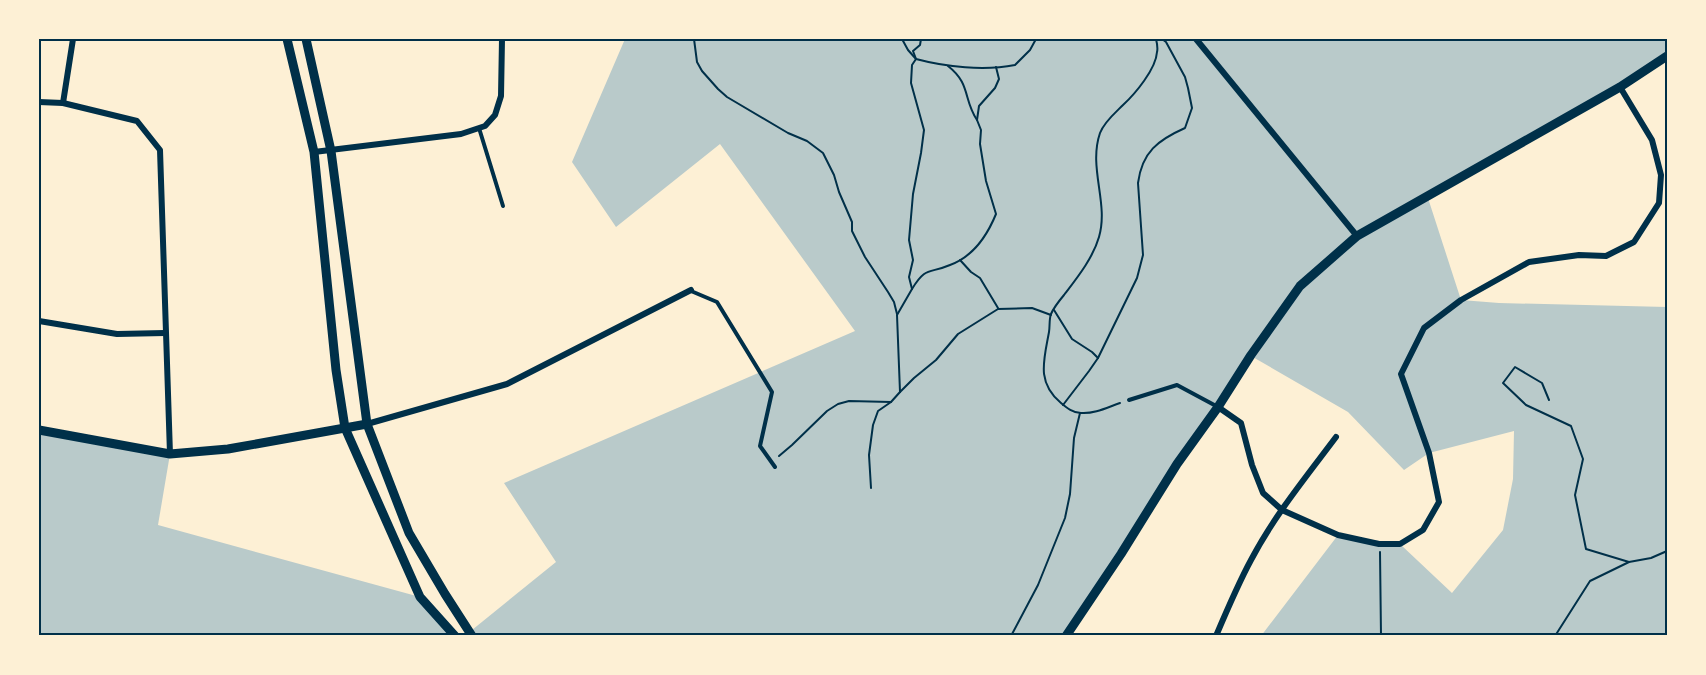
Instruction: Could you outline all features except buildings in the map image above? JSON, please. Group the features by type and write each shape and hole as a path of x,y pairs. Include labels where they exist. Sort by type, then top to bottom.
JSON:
{"street":[{"path":"63,103 73,39"},
{"path":"287,39 314,152 336,370 345,428 420,597 455,636"},
{"path":"306,39 331,151 367,424 409,533 472,636"},
{"path":"314,152 461,134 485,126 495,115 501,96 502,39"},
{"path":"1196,39 1357,236"},
{"path":"1066,636 1177,464 1300,286 1357,236 1620,87 1667,56"},
{"path":"1218,407 1241,423 1252,465 1263,493 1282,510 1338,535 1379,544 1400,544 1423,530 1439,502 1429,453 1401,374 1424,328 1461,300 1529,262 1579,255 1606,256 1634,242 1659,203 1662,175 1652,140 1620,87"},
{"path":"39,102 63,103 137,121 160,150 170,454"},
{"path":"39,430 170,454 228,449 367,424 507,384 691,290"},
{"path":"39,321 117,334 165,333"},
{"path":"1216,636 1251,559 1282,510 1336,437"}],"lane":[{"path":"479,128 503,206"},
{"path":"691,290 717,302 772,392 760,446 775,467"},
{"path":"1129,400 1177,385 1218,407"}],"path":[{"path":"694,39 697,62 702,71 727,97 788,133 807,141 823,153 852,222 852,231 894,302 897,315 900,392"},
{"path":"902,39 916,59 948,66 976,68 1015,65 1030,50 1036,39"},
{"path":"916,59 913,51 920,45 921,39"},
{"path":"1129,400 1095,412 1071,411 1054,397 1047,387 1043,363 1051,315 1088,260 1100,236 1101,211 1095,164 1099,136 1115,112 1133,95 1151,70 1158,54 1156,39"},
{"path":"1063,405 1098,358 1141,267 1143,244 1137,196 1139,171 1144,159 1161,141 1185,128 1192,108 1185,77 1166,42 1162,39"},
{"path":"912,289 909,277 913,260 909,240 913,194 924,130 911,83 912,65 916,59"},
{"path":"897,315 920,276 929,271 950,266 967,255 983,239 996,214 986,181 980,144 981,130 971,112 963,82 948,66"},
{"path":"977,120 979,106 995,88 999,79 996,67"},
{"path":"960,260 970,272 980,278 999,309"},
{"path":"871,488 869,455 873,425 878,411 891,402 914,378 936,360 958,334 999,309 1032,308 1051,315"},
{"path":"1054,310 1072,339 1098,358"},
{"path":"1550,400 1542,383 1515,367 1503,383 1526,405 1571,426 1583,459 1575,495 1586,549 1629,562"},
{"path":"771,462 827,411 838,404 849,401 891,402"},
{"path":"1011,636 1038,585 1065,518 1070,494 1074,438 1080,413"},
{"path":"1379,544 1381,636"},
{"path":"1555,636 1590,581 1629,562 1652,558 1667,550"}],"shaded area":[{"path":"625,39 1667,39 1667,56 1427,195 1461,300 1667,307 1667,636 1261,636 1338,535 1400,544 1452,593 1503,530 1513,479 1514,431 1429,453 1404,470 1348,412 1251,356 1066,636 477,636 472,630 556,562 504,483 855,331 720,144 616,227 572,162"},
{"path":"39,430 170,454 158,525 420,597 455,636 39,636"}]}
